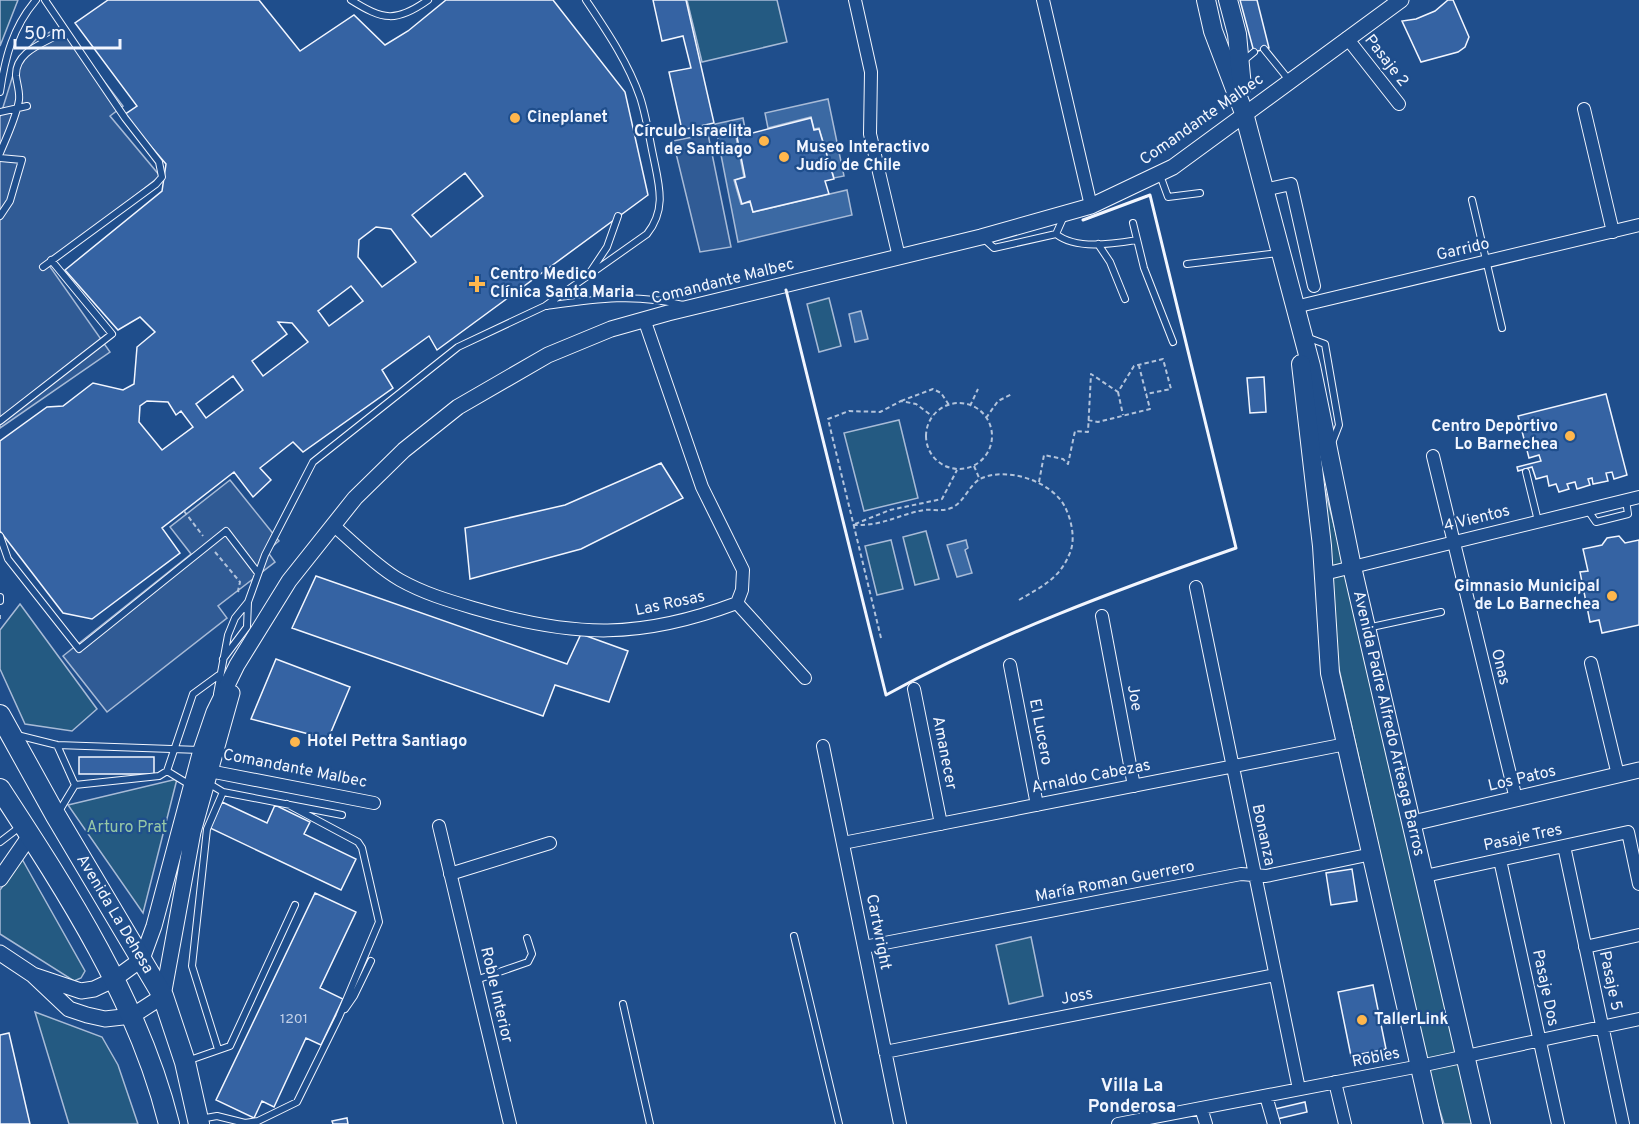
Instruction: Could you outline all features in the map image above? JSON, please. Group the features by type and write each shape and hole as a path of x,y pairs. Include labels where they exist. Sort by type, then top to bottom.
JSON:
{"main road":[{"name":"Avenida Padre Alfredo Arteaga Barros","path":"1206,0 1214,31 1244,113 1299,322 1352,567 1481,1124"},
{"name":"Avenida Padre Alfredo Arteaga Barros","path":"1228,0 1237,34 1244,113"},
{"name":"Avenida Padre Alfredo Arteaga Barros","path":"1299,322 1304,406 1324,574 1328,656 1433,1124"},
{"name":"Avenida La Dehesa","path":"0,715 56,816 163,996 185,1062 198,1122"},
{"name":"Avenida La Dehesa","path":"2,796 64,890 132,1016 168,1124"}],"street":[{"path":"855,0 872,72 870,134 899,257"},
{"path":"1043,0 1090,206"},
{"name":"Comandante Malbec","path":"142,959 154,926 201,750 214,712 250,643 289,581 333,525 379,474 458,407 548,356 644,319 981,237 1065,215 1090,206 1160,174 1195,151 1397,1"},
{"name":"Pasaje 2","path":"1347,38 1399,104"},
{"path":"1584,109 1613,232"},
{"path":"1264,190 1291,184 1314,286"},
{"name":"Garrido","path":"1299,322 1487,261 1639,225"},
{"path":"644,319 702,487 743,570 742,590 737,603 805,678"},
{"name":"Onas","path":"1433,456 1516,799"},
{"name":"4 Vientos","path":"1324,574 1639,497"},
{"name":"Las Rosas","path":"333,525 398,579 431,595 536,625 586,632 646,628 698,617 737,603"},
{"name":"Bonanza","path":"1196,587 1299,1089"},
{"name":"Joe","path":"1102,616 1134,786"},
{"name":"Comandante Malbec","path":"163,996 188,857 207,776 250,643"},
{"path":"1591,663 1618,775"},
{"name":"El Lucero","path":"1010,665 1037,805"},
{"name":"Amanecer","path":"914,689 941,824"},
{"name":"Arnaldo Cabezas","path":"843,843 1346,744"},
{"name":"Cartwright","path":"823,746 900,1124"},
{"name":"Los Patos","path":"1413,824 1639,770"},
{"name":"Comandante Malbec","path":"207,776 374,803"},
{"name":"Roble Interior","path":"439,826 510,1124"},
{"path":"0,879 26,831"},
{"name":"Pasaje Tres","path":"1425,876 1628,832 1639,884"},
{"path":"450,874 550,843"},
{"name":"Pasaje 5","path":"1564,846 1623,1124"},
{"name":"María Roman Guerrero","path":"864,947 1241,874 1266,876 1372,854"},
{"name":"Pasaje Dos","path":"1500,860 1558,1124"},
{"path":"1586,947 1639,935"},
{"path":"0,953 33,975 69,1009 105,1019 132,1016 163,996"},
{"path":"33,975 81,991 94,989 112,980 142,959"},
{"name":"Joss","path":"885,1052 1275,975"},
{"name":"Robles","path":"1118,1124 1138,1122 1420,1066 1639,1019"},
{"path":"1335,1082 1345,1124"},
{"path":"1266,1096 1274,1124"},
{"path":"1201,1108 1206,1124"}],"lane":[{"path":"0,92 8,50 22,19 36,0"},
{"path":"43,267 156,184 162,177 159,162 125,118 45,0"},
{"path":"351,0 374,14 391,18 409,14 428,0"},
{"path":"223,660 247,627 249,601 258,573 313,462 458,347 545,306 647,234 657,219 661,202 640,96 614,42 586,0"},
{"path":"0,216 10,201 22,160 0,155 20,96 16,71 19,62 29,51 52,38"},
{"path":"1264,49 1289,80"},
{"path":"1239,64 1254,52"},
{"path":"0,112 27,106"},
{"path":"1160,174 1168,197 1200,193"},
{"path":"1472,200 1502,328"},
{"path":"1056,234 1065,215"},
{"path":"583,281 607,247 618,216"},
{"path":"1132,223 1151,289 1167,321 1173,342"},
{"path":"981,237 994,249 1056,234"},
{"path":"1056,234 1064,241 1098,244 1137,240"},
{"path":"1098,244 1110,262 1125,299"},
{"path":"1187,264 1280,252"},
{"path":"0,421 112,334 51,260"},
{"path":"545,306 619,296 657,299 692,308"},
{"path":"1526,472 1538,521"},
{"path":"0,536 8,559 79,649 226,531 258,573"},
{"path":"214,712 219,675 235,618 249,601"},
{"path":"1367,628 1441,612"},
{"path":"75,785 159,776 167,771 193,694 219,675"},
{"path":"10,734 57,745 174,747 201,750"},
{"path":"57,745 75,785"},
{"path":"167,771 190,785"},
{"path":"207,776 223,792 342,815"},
{"path":"56,816 75,785"},
{"path":"218,1049 192,966 207,829 223,792"},
{"path":"198,1122 217,1116 245,1123 258,1121 297,1102 339,1017 379,922 362,848 351,837 287,804"},
{"path":"0,842 26,831"},
{"path":"185,1062 230,1046 295,905"},
{"path":"794,936 839,1124"},
{"path":"476,980 528,962 532,954 527,938"},
{"path":"339,1017 354,996 371,961"},
{"path":"623,1004 650,1124"}],"path":[{"path":"1123,415 1118,392 1134,366 1163,359 1171,389 1146,394"},
{"path":"1088,420 1098,422 1150,409 1139,365"},
{"path":"1039,482 1044,455 1063,459 1068,464 1075,431 1088,432 1091,374 1118,392"},
{"path":"881,638 828,419 849,411 880,412 933,389 941,393 949,405"},
{"path":"970,406 978,389"},
{"path":"986,418 998,401 1012,394"},
{"path":"901,401 916,404 932,416"},
{"path":"960,403 970,406 986,418 992,432 991,446 983,459 974,466 958,469 937,461 927,444 926,431 932,416 949,405 960,403"},
{"path":"974,466 980,480"},
{"path":"853,525 890,510 942,499 958,469"},
{"path":"853,525 872,525 925,510 939,511 954,507 980,480 1005,476 1039,482 1062,501 1070,517 1072,549 1056,578 1019,600"},
{"path":"925,504 925,510"},
{"path":"184,511 240,582 237,591 249,601"}],"green space":[{"path":"0,0 18,0 0,46"},
{"path":"687,0 777,0 787,42 702,62"},
{"path":"829,298 841,346 819,352 807,304"},
{"path":"899,420 918,498 864,511 844,433"},
{"path":"1318,462 1363,640 1473,1124 1444,1124 1431,1082 1331,633"},
{"path":"926,531 939,579 915,585 903,537"},
{"path":"891,540 903,589 877,595 865,546"},
{"path":"20,604 97,709 72,731 25,724 0,669 0,630"},
{"name":"Arturo Prat","path":"177,779 143,913 68,805"},
{"path":"22,859 85,971 81,978 74,981 0,934 0,890"},
{"path":"1031,937 1043,996 1009,1004 996,945"},
{"path":"35,1012 102,1037 118,1065 138,1124 69,1124"}],"shaded area":[{"path":"62,26 123,106 110,116 160,176 48,264 110,352 0,428 0,117 17,62 36,39"},
{"path":"828,99 844,176 834,178 819,128 814,129 811,117 768,128 765,113"},
{"path":"743,118 746,134 736,137 744,177 734,180 741,204 750,202 753,212 847,190 852,215 738,242 715,124"},
{"path":"708,134 731,247 700,252 673,141"},
{"path":"861,311 868,339 855,342 849,314"},
{"path":"230,480 279,541 267,551 275,562 218,606 227,618 107,712 63,656 191,554 170,527"},
{"path":"966,540 968,548 965,550 972,573 957,577 947,545"}],"building":[{"path":"108,0 259,0 300,51 354,15 385,45 408,31 446,0 553,0 625,92 648,195 437,350 429,336 382,370 393,388 303,452 293,442 260,468 271,480 253,497 234,472 162,528 180,553 92,619 63,613 0,531 0,441 47,407 63,406 93,383 123,390 134,384 137,347 155,332 140,317 118,330 65,270 162,191 166,164 124,115 137,106 75,23","holes":["465,173 483,196 431,237 412,215","376,227 391,229 416,262 382,287 358,257 359,240","351,286 363,301 329,326 318,311","278,322 292,323 308,342 263,376 252,361 287,334","233,376 243,390 206,418 196,404","147,401 168,402 176,415 181,411 193,427 162,450 139,422 140,406"]},
{"path":"653,0 686,0 714,123 682,130 669,72 691,68 683,36 662,41"},
{"path":"1240,0 1257,0 1269,48 1254,52"},
{"path":"1448,0 1453,0 1469,37 1465,47 1458,52 1421,62 1402,21 1416,19 1435,11"},
{"name":"Museo Interactivo Judío de Chile","path":"811,118 814,130 819,129 834,179 825,181 829,194 753,212 750,201 742,204 735,180 745,177 737,137"},
{"path":"1264,377 1266,412 1250,413 1247,378"},
{"name":"Centro Deportivo Lo Barnechea","path":"1606,394 1627,475 1614,479 1612,472 1606,473 1608,481 1593,484 1592,478 1588,479 1590,485 1577,489 1575,482 1567,484 1569,489 1559,492 1556,484 1549,486 1547,476 1536,479 1532,467 1518,471 1517,467 1541,461 1539,455 1529,458 1518,416"},
{"path":"661,463 683,498 581,549 470,579 465,528 565,505"},
{"name":"Gimnasio Municipal de Lo Barnechea","path":"1619,536 1625,543 1639,540 1639,625 1602,633 1599,620 1590,622 1580,572 1588,571 1583,549 1602,545 1607,538"},
{"path":"316,576 567,664 581,634 628,651 609,702 555,685 543,716 292,628"},
{"path":"276,659 350,687 328,739 251,719"},
{"path":"79,757 154,757 154,774 79,774"},
{"path":"222,802 267,823 275,805 310,822 304,834 356,859 341,890 210,828"},
{"path":"1352,869 1357,901 1331,905 1326,873"},
{"path":"315,893 356,912 320,988 343,999 321,1045 306,1038 274,1107 262,1101 254,1118 216,1100"},
{"name":"TallerLink","path":"1373,985 1386,1049 1351,1056 1338,992"},
{"path":"9,1033 30,1124 0,1124 0,1035"},
{"path":"1305,1102 1307,1112 1277,1119 1275,1109"},
{"path":"347,1118 348,1124 333,1124 332,1121"}],"wall":[{"path":"786,290 886,695 971,652 1058,614 1236,548 1150,195 1083,220"}],"place":[{"name":"Cineplanet","path":"515,118"},
{"name":"Círculo Israelita de Santiago","path":"764,141"},
{"name":"Museo Interactivo Judío de Chile","path":"784,157"},
{"name":"Centro Medico Clínica Santa Maria","path":"477,284"},
{"name":"Centro Deportivo Lo Barnechea","path":"1570,436"},
{"name":"Gimnasio Municipal de Lo Barnechea","path":"1612,596"},
{"name":"Hotel Pettra Santiago","path":"295,742"},
{"name":"TallerLink","path":"1362,1020"}],"district":[{"name":"Villa La Ponderosa","path":"1132,1096"}]}
